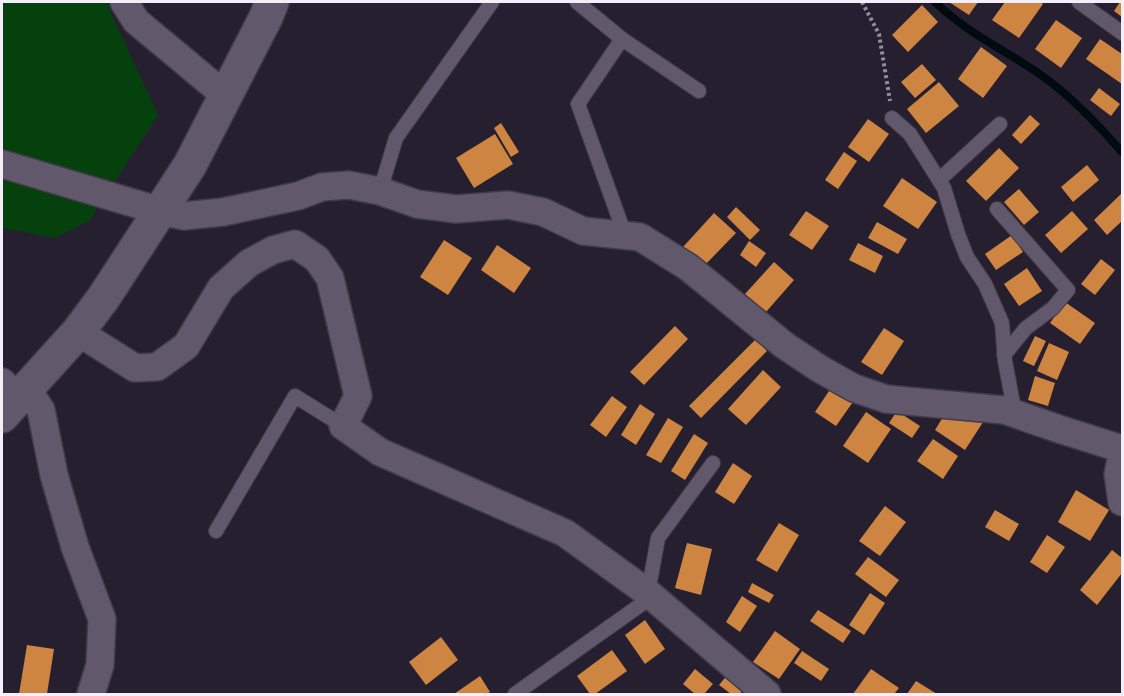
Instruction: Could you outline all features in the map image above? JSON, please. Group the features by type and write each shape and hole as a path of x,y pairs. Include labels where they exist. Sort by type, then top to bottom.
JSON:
{"street":[{"path":"124,2 136,21 226,96"},
{"path":"91,694 100,665 102,619 75,547 57,485 41,410 12,396 78,332 104,297 190,165 272,2"},
{"path":"2,164 184,216 223,212 298,196 322,188 349,184 380,191 417,204 456,209 508,205 543,212 583,231 640,237 688,267 784,345 854,388 886,399 1004,410 1122,448"},
{"path":"78,332 135,369 157,367 186,346 221,288 249,262 273,250 295,244 317,259 330,278 358,396 343,426 380,452 565,533 650,594 767,694"},
{"path":"1122,455 1118,474 1122,502"}],"lane":[{"path":"380,191 396,138 492,2"},
{"path":"577,2 622,39 699,91"},
{"path":"1079,2 1122,33"},
{"path":"622,39 578,104 625,235"},
{"path":"892,118 910,134 944,188 967,256 985,284 1002,323 1004,355 1015,414"},
{"path":"939,180 1000,124"},
{"path":"997,209 1068,290 1053,308 1026,328 1004,355"},
{"path":"216,531 295,396 343,426"},
{"path":"515,694 650,594 658,538 713,463"}],"path":[{"path":"862,2 879,34 884,54 885,77 892,118"}],"green space":[{"path":"2,2 108,2 110,11 158,115 89,221 55,238 2,228"}],"building":[{"path":"949,2 978,2 969,15"},
{"path":"1005,2 1040,2 1043,4 1019,38 992,20"},
{"path":"1120,2 1122,4 1122,17 1114,11"},
{"path":"922,5 938,22 908,52 892,35"},
{"path":"1056,20 1082,38 1061,68 1035,49"},
{"path":"1100,39 1122,54 1122,84 1086,59"},
{"path":"981,47 1007,66 983,98 958,79"},
{"path":"922,64 936,80 915,98 901,82"},
{"path":"939,82 959,106 926,133 907,109"},
{"path":"1099,88 1120,104 1111,116 1090,100"},
{"path":"1030,115 1040,124 1021,144 1012,135"},
{"path":"868,119 889,134 869,162 848,147"},
{"path":"501,123 519,152 511,157 494,128"},
{"path":"495,134 513,164 474,188 456,158"},
{"path":"999,148 1019,168 986,201 966,181"},
{"path":"844,152 857,161 838,189 825,180"},
{"path":"1087,165 1099,180 1073,202 1061,187"},
{"path":"902,178 937,202 918,229 883,206"},
{"path":"1019,189 1039,212 1024,225 1004,202"},
{"path":"1121,194 1122,221 1107,235 1094,220"},
{"path":"736,207 760,230 750,240 727,217"},
{"path":"806,211 829,226 812,250 789,235"},
{"path":"1072,211 1088,229 1061,253 1045,235"},
{"path":"714,213 736,233 704,266 683,247"},
{"path":"877,222 907,239 898,254 868,238"},
{"path":"1012,235 1023,252 996,270 985,254"},
{"path":"444,240 472,258 448,295 420,277"},
{"path":"749,241 766,253 756,267 740,255"},
{"path":"858,243 883,256 875,273 849,260"},
{"path":"497,245 531,268 514,293 481,270"},
{"path":"1101,259 1115,270 1095,295 1081,284"},
{"path":"774,262 794,280 766,312 745,294"},
{"path":"1027,268 1042,291 1019,306 1004,284"},
{"path":"1065,302 1095,323 1080,344 1050,323"},
{"path":"675,326 688,339 644,385 630,372"},
{"path":"884,328 904,341 882,375 861,362"},
{"path":"1035,336 1046,341 1034,366 1023,361"},
{"path":"756,339 767,351 701,418 689,406"},
{"path":"1049,343 1069,352 1057,380 1037,371"},
{"path":"763,370 781,387 746,425 728,409"},
{"path":"1035,376 1055,383 1048,406 1028,400"},
{"path":"833,385 855,399 836,426 815,412"},
{"path":"612,396 627,407 606,437 590,425"},
{"path":"640,404 655,414 636,445 621,435"},
{"path":"948,409 985,419 965,450 935,430"},
{"path":"897,411 920,426 912,438 889,423"},
{"path":"866,412 891,429 868,463 843,446"},
{"path":"668,418 683,427 661,463 646,455"},
{"path":"694,434 708,443 685,480 671,471"},
{"path":"933,439 958,456 943,479 917,461"},
{"path":"733,463 752,476 734,504 715,492"},
{"path":"1076,490 1109,510 1090,541 1058,522"},
{"path":"885,506 906,522 880,556 859,541"},
{"path":"995,510 1019,524 1009,541 985,527"},
{"path":"779,523 799,535 777,572 756,560"},
{"path":"1047,535 1065,547 1047,573 1030,562"},
{"path":"687,543 712,549 701,595 675,588"},
{"path":"1112,550 1122,558 1122,573 1097,605 1080,590"},
{"path":"868,557 899,580 886,597 855,574"},
{"path":"752,583 774,595 769,603 748,592"},
{"path":"870,593 885,603 864,635 849,625"},
{"path":"742,596 757,606 740,632 726,622"},
{"path":"818,610 851,631 843,643 810,621"},
{"path":"645,620 665,649 645,664 625,635"},
{"path":"775,631 800,649 779,679 753,662"},
{"path":"441,637 458,660 426,685 409,662"},
{"path":"27,645 54,649 47,694 19,694"},
{"path":"612,650 627,671 595,694 590,694 577,676"},
{"path":"802,651 829,669 821,681 794,663"},
{"path":"695,669 713,684 704,694 695,694 683,684"},
{"path":"871,669 899,688 894,694 853,694"},
{"path":"729,673 746,686 740,694 731,694 719,685"},
{"path":"480,676 490,692 454,694"},
{"path":"916,681 937,694 907,694"}],"waterway":[{"path":"935,2 961,24 1056,86 1086,113 1122,152"}]}
